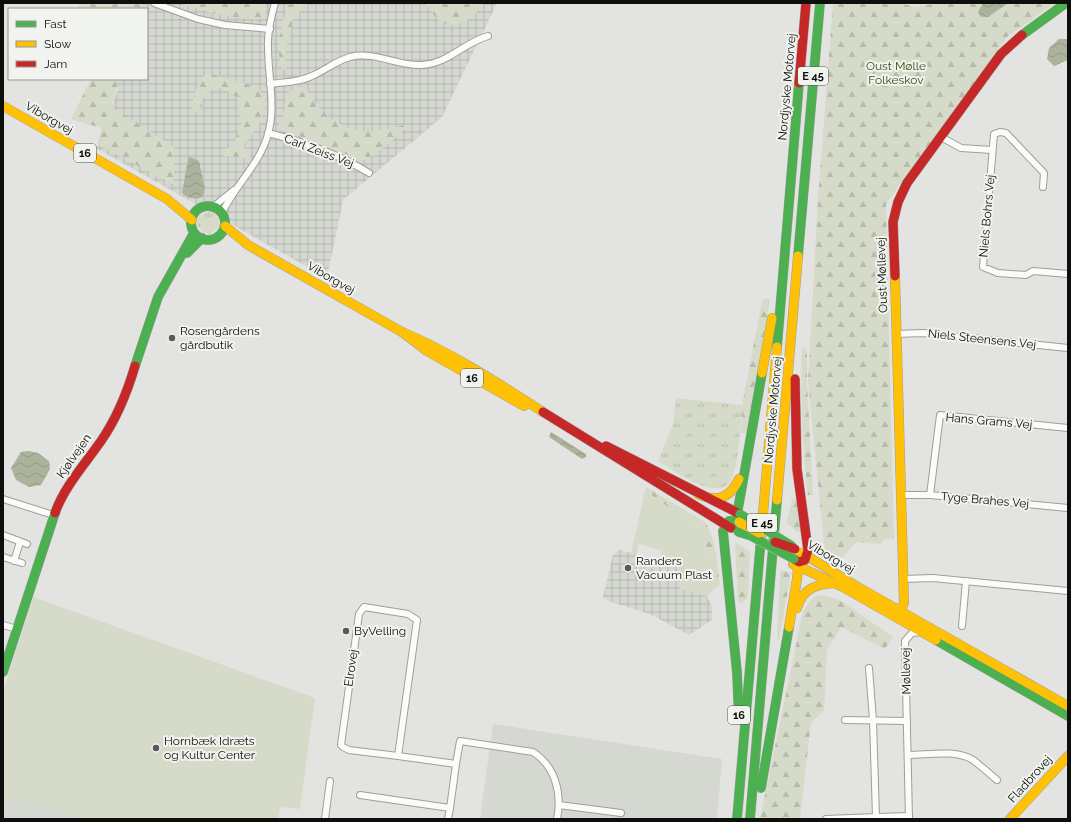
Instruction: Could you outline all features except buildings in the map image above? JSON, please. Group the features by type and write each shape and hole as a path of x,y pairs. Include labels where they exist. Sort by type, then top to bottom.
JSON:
{"main road":[{"name":"Nordjyske Motorvej","path":"737,819 806,3"},
{"name":"Nordjyske Motorvej","path":"750,819 820,3"},
{"name":"Oust Møllevej","path":"900,611 904,603 893,222 898,202 907,183 1001,54 1031,26 1066,3"},
{"name":"Viborgvej","path":"3,106 166,199 192,220"},
{"path":"797,108 782,223 774,307 746,464 738,520 751,536 796,559 805,560 808,550 797,469 794,410 796,351 804,247 807,148"},
{"name":"Viborgvej","path":"166,199 197,210"},
{"path":"198,236 192,220 197,210 203,207 213,207 222,213 225,219 225,226 219,236"},
{"name":"Viborgvej","path":"225,226 248,245 402,332 430,344 503,386 660,486 725,524 738,520"},
{"name":"16","path":"198,236 210,240 219,236"},
{"name":"Kjølvejen","path":"3,672 54,515 70,482 115,419 128,390 153,308 164,284 198,236"},
{"name":"Viborgvej","path":"219,236 248,245"},
{"name":"Viborgvej","path":"579,434 622,453 698,494 738,520 788,542 796,559 1068,716"},
{"path":"698,494 707,499 714,500 731,494 735,489 746,464"},
{"name":"16","path":"725,524 723,536 737,672 739,710 733,819"},
{"name":"Viborgvej","path":"807,557 1068,706"},
{"path":"757,819 762,777 785,650 796,559"},
{"path":"785,650 798,602 803,593 809,587 836,583"},
{"path":"1042,700 1068,711"},
{"name":"Fladbrovej","path":"1010,819 1068,756"}],"street":[{"path":"154,3 198,19 225,25 270,29"},
{"path":"222,213 234,190 257,159 268,133 271,110 268,46 275,3"},
{"path":"270,84 299,81 314,75 337,61 366,55 381,57 408,65 433,63 446,60 466,46 488,36"},
{"name":"Niels Bohrs Vej","path":"1043,188 1044,173 1006,133 1000,132 994,134 983,267 998,273 1026,275 1033,271 1068,274"},
{"name":"Carl Zeiss Vej","path":"268,133 329,152 369,173"},
{"path":"941,137 961,148 992,150"},
{"path":"213,207 234,190"},
{"name":"Niels Steensens Vej","path":"896,334 923,333 1068,348"},
{"name":"Hans Grams Vej","path":"930,495 940,415 1068,428"},
{"name":"Tyge Brahes Vej","path":"901,495 930,495 1068,508"},
{"path":"3,499 54,515"},
{"path":"3,535 27,544"},
{"path":"14,561 20,542"},
{"path":"3,557 22,564"},
{"path":"903,579 933,578 1068,591"},
{"path":"962,626 966,581"},
{"name":"Elrovej","path":"398,756 417,620 408,614 364,607 359,614 342,747 349,750 456,764"},
{"path":"3,625 17,629"},
{"name":"Møllevej","path":"826,819 909,817 905,641 912,633 921,632"},
{"path":"869,668 873,720 876,817"},
{"path":"845,720 907,721"},
{"path":"448,819 460,741 533,752 541,757 555,780 559,805 557,819"},
{"path":"908,755 955,754 963,756 972,760 997,780"},
{"path":"325,819 330,781"},
{"path":"360,796 450,808"},
{"path":"559,805 621,813"}],"shaded area":[{"path":"82,3 497,3 442,117 343,200 327,278 96,148 118,89 107,80 148,80 148,8 80,8"},
{"path":"620,550 684,568 680,589 707,596 712,607 712,620 689,635 650,614 611,602 603,597 613,554"},
{"path":"493,724 722,759 717,819 480,819"},
{"path":"3,798 8,798 92,819 3,819"}],"green space":[{"path":"80,3 141,3 142,8 78,8"},
{"path":"181,3 269,3 263,19 242,19 201,10"},
{"path":"288,3 307,3 293,20 286,49 286,70 282,69 279,45"},
{"path":"425,3 483,3 470,18 464,22 452,25 445,24 437,19"},
{"name":"Oust Mølle Folkeskov","path":"833,3 900,3 915,7 938,3 1055,3 1007,37 886,204 894,539 884,539 882,544 856,542 842,558 825,552 808,383 818,198"},
{"path":"208,73 257,87 265,96 266,106 261,121 244,147 245,150 249,152 250,158 224,156 223,154 227,148 233,147 241,125 237,97 225,90 214,87 203,98 200,113 191,111 198,84"},
{"path":"90,80 118,80 111,106 174,147 174,185 99,145 101,128 71,119"},
{"path":"300,87 307,89 312,98 326,114 352,129 374,131 405,125 408,126 391,142 367,160 358,160 283,131 279,125 284,111 286,93"},
{"path":"206,212 212,212 219,219 218,228 210,234 204,233 197,226 198,217"},
{"path":"766,298 770,300 746,434 741,432 742,405 762,301"},
{"path":"802,348 807,349 807,382 813,495 808,495 804,458 801,404"},
{"path":"676,398 742,405 739,446 735,468 729,483 725,487 717,488 700,485 685,478 658,461 673,424"},
{"path":"646,487 705,522 714,544 720,585 717,587 706,547 697,527 645,491"},
{"path":"645,491 697,527 702,534 717,587 707,596 680,589 684,568 659,561 662,551 639,544 636,555 631,553"},
{"path":"792,499 797,500 802,532 797,532 787,523"},
{"path":"735,542 750,552 748,597 741,604 738,602"},
{"path":"783,570 791,573 779,640 777,639 780,572"},
{"path":"821,595 840,600 893,637 885,649 841,627 827,650 824,711 811,722 800,819 760,819 803,611 813,597"},
{"name":"Hornbæk Idræts og Kultur Center","path":"33,597 315,698 300,809 280,807 278,819 92,819 3,797 3,691"}],"water":[{"path":"983,3 1008,3 988,17 980,16 978,12"},
{"path":"1059,39 1068,39 1068,60 1054,66 1047,59 1049,48"},
{"path":"190,157 199,161 205,189 203,196 195,199 182,193 188,159"},
{"path":"551,432 586,454 586,457 582,459 549,437"},
{"path":"29,451 38,453 49,461 50,469 41,485 29,487 16,480 11,468 21,452"}],"traffic: fast":[{"path":"798,256 820,3"},
{"path":"1022,35 1066,3"},
{"path":"777,347 799,83"},
{"path":"205,206 211,206 220,211 224,217 225,223 224,229 220,235 211,240 205,240 196,235 191,226 191,220 196,211 205,206"},
{"path":"135,366 158,297 194,233"},
{"path":"187,253 202,238"},
{"path":"735,526 762,373"},
{"path":"750,819 777,500"},
{"path":"3,672 55,513"},
{"path":"740,514 792,546"},
{"path":"739,522 729,521 723,531 737,673 739,719"},
{"path":"738,532 751,536 794,559"},
{"path":"737,819 761,538"},
{"path":"761,788 789,627"},
{"path":"936,640 1068,716"}],"traffic: slow":[{"path":"3,106 167,199 192,220"},
{"path":"225,226 248,245 402,332 427,351 524,406"},
{"path":"777,500 798,256"},
{"path":"895,276 904,603 900,611"},
{"path":"762,373 772,318"},
{"path":"402,332 457,359 492,379 543,412"},
{"path":"761,538 777,347"},
{"path":"698,494 711,498 722,497 731,491 739,479"},
{"path":"739,522 759,533"},
{"path":"802,553 856,586 1068,706"},
{"path":"789,627 797,579 799,554"},
{"path":"793,564 843,587 936,640"},
{"path":"797,608 803,596 811,588 836,583"},
{"path":"1010,819 1068,756"}],"traffic: jam":[{"path":"799,83 806,3"},
{"path":"895,276 893,222 898,202 907,183 1001,54 1022,35"},
{"path":"55,513 69,485 101,441 117,414 129,386 135,366"},
{"path":"794,559 799,562 805,560 808,550 797,469 795,379"},
{"path":"543,412 731,528"},
{"path":"606,446 740,514"},
{"path":"775,542 795,549"}],"place":[{"name":"Rosengårdens gårdbutik","path":"172,338"},
{"name":"Randers Vacuum Plast","path":"628,568"},
{"name":"ByVelling","path":"346,631"},
{"name":"Hornbæk Idræts og Kultur Center","path":"156,748"}]}
